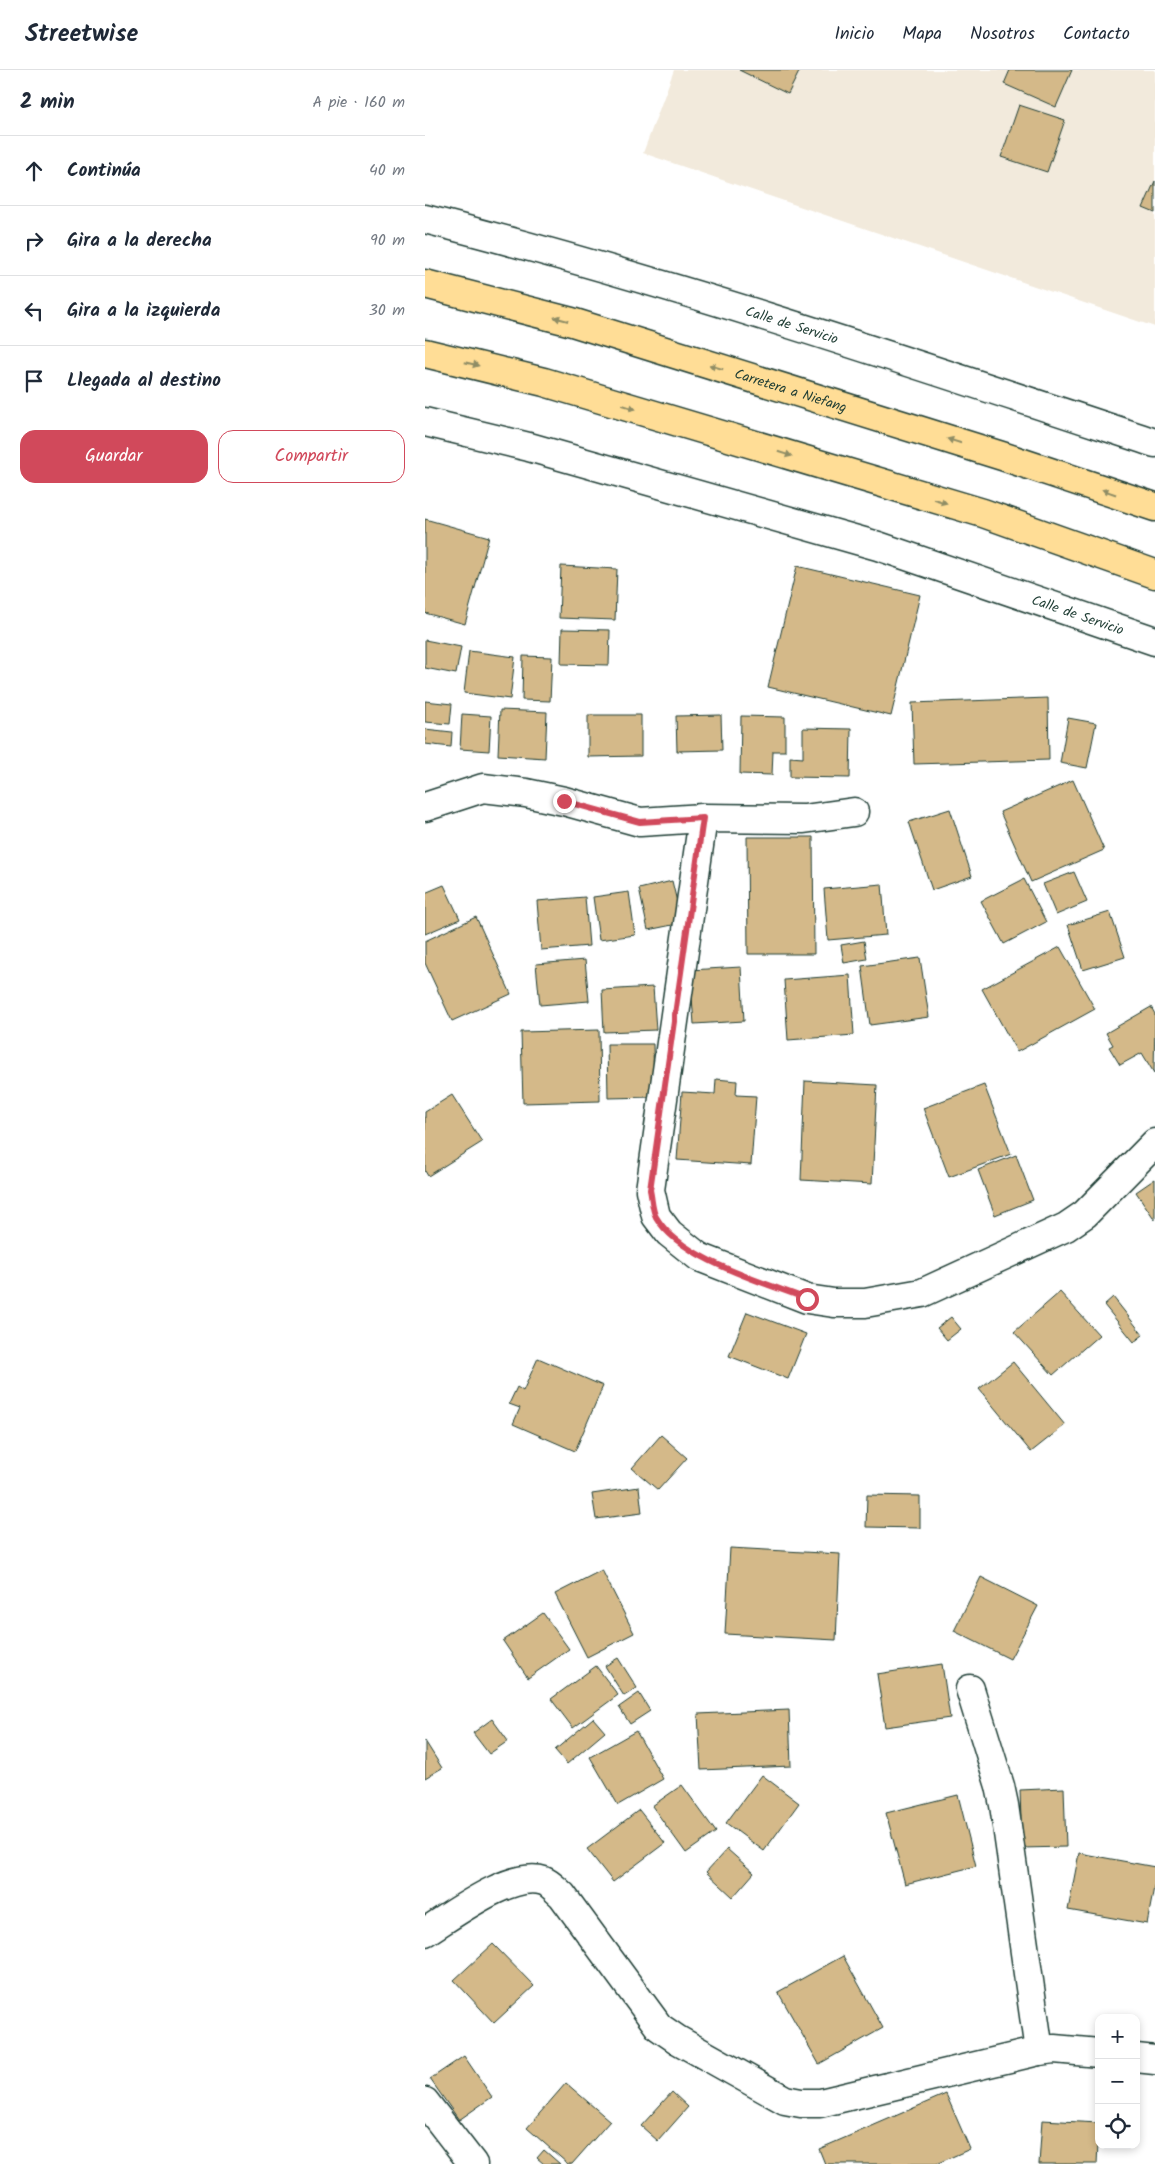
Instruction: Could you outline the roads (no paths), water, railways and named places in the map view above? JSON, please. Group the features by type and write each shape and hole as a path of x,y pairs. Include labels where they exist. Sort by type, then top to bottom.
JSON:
{"main road":[{"name":"Carretera a Niefang","path":"425,284 572,322 992,453 1155,508"},
{"path":"425,352 544,382 983,513 1155,574"}],"street":[{"name":"Calle de Servicio","path":"425,219 544,249 781,320 1155,443"},
{"name":"Calle de Servicio","path":"425,422 529,447 878,546 1155,641"},
{"path":"425,807 483,788 526,793 564,801 640,822 703,818 804,819 855,812"},
{"path":"703,818 650,1190 655,1216 669,1232 699,1256 807,1299 825,1302 865,1303 922,1293 1066,1227 1085,1214 1155,1142"},
{"path":"970,1689 1000,1786 1004,1805 1039,2051"},
{"path":"425,1932 504,1884 521,1880 544,1881 562,1895 659,2027 678,2040 785,2100 801,2103 820,2103 1055,2048 1095,2053"},
{"path":"1140,2058 1155,2060"},
{"path":"425,2102 473,2164"}]}
